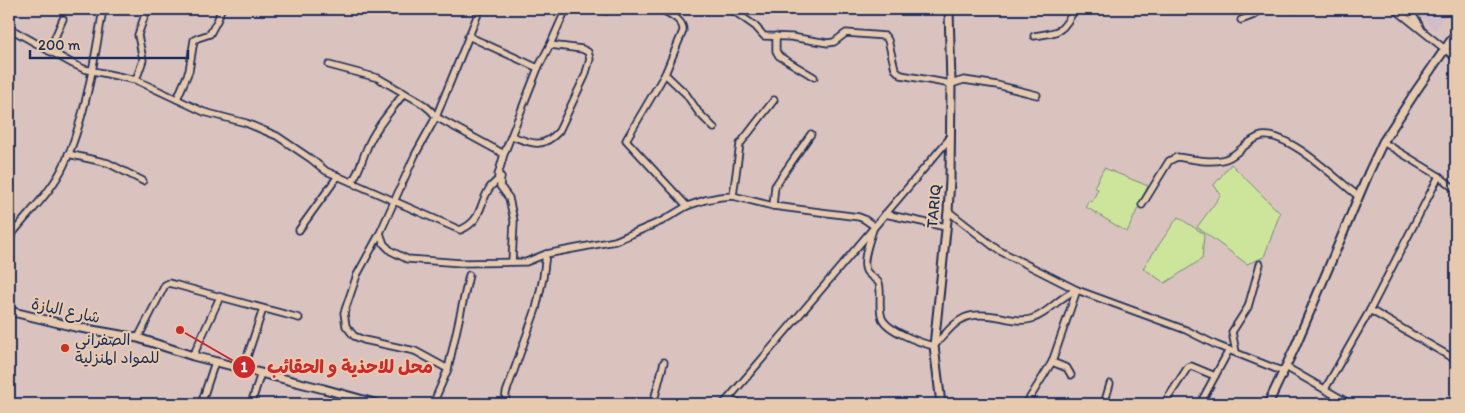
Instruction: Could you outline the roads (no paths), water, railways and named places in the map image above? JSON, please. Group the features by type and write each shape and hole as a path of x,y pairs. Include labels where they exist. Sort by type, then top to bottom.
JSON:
{"main road":[{"name":"TARIQ","path":"941,404 934,346 948,211 951,84 949,9"},
{"path":"1268,404 1383,142 1416,90 1456,33"},
{"name":"شارع البازة","path":"9,311 75,327 138,338 193,356 378,404"}],"street":[{"path":"9,238 48,192 64,165 81,116 97,52 103,9"},
{"path":"136,80 143,60 138,35 147,9"},
{"path":"177,99 189,72 194,40 212,32 221,9"},
{"path":"448,369 415,351 354,336 346,326 344,313 357,275 380,233 415,155 436,117 480,9"},
{"path":"512,262 514,221 509,198 500,186 501,178 498,178 504,154 538,68 566,9"},
{"path":"598,9 612,9"},
{"path":"661,9 680,22 683,27 678,45 665,74 626,140 687,206"},
{"path":"732,9 767,37 791,37 828,44 846,33 882,35 888,40 898,74 908,77 951,84 964,80 973,81 1037,95"},
{"path":"1034,36 1052,34 1061,30 1075,9"},
{"path":"1241,20 1254,15 1260,9"},
{"path":"1395,9 1456,58"},
{"path":"1407,9 1418,21 1422,31"},
{"path":"49,51 63,19"},
{"path":"9,28 73,64 136,80 204,112 246,123 277,136 295,147 326,171 460,230 474,222 490,187 501,178"},
{"path":"468,36 538,68"},
{"path":"776,36 776,50 779,56 814,77"},
{"path":"512,136 538,144 553,138 559,131 585,76 590,59 588,52 582,49 550,46"},
{"path":"329,65 378,78 425,105 436,117 504,154"},
{"path":"665,74 686,94 699,113 714,128"},
{"path":"356,185 353,180 360,169 367,148 376,131 404,93"},
{"path":"732,196 740,144 774,100"},
{"path":"773,206 775,186 811,134"},
{"path":"1142,205 1166,165 1172,159 1223,160 1255,138 1270,135 1297,148 1358,196"},
{"path":"726,402 950,138"},
{"path":"1383,142 1439,176 1456,190"},
{"path":"68,154 108,164 143,181"},
{"path":"299,230 338,176"},
{"path":"1325,389 1370,310 1439,176"},
{"path":"380,233 384,244 391,251 407,259 435,262 526,262 546,254 616,241 662,221 687,206 705,200 732,196 773,206 859,217 874,226"},
{"path":"948,211 998,250 1077,290 1179,328 1229,350 1285,369 1350,404"},
{"path":"885,214 946,227"},
{"path":"874,226 865,264 868,274 879,283 882,318 887,324 904,335 934,346 955,323 965,316 997,316 1014,320 1029,319 1036,317 1068,294 1077,290"},
{"path":"505,404 506,393 536,309 546,254"},
{"path":"1236,352 1232,332 1248,307 1260,264"},
{"path":"432,404 448,369 469,275"},
{"path":"138,338 165,285 169,283 263,310 299,318"},
{"path":"1026,404 1052,362 1077,290"},
{"path":"193,356 220,297"},
{"path":"243,369 263,310"},
{"path":"1370,310 1456,360"},
{"path":"1200,404 1229,350"},
{"path":"204,404 203,398 215,362"},
{"path":"653,404 664,362"},
{"path":"1052,362 1066,368 1071,375"},
{"path":"1164,404 1188,367 1191,366 1216,376"},
{"path":"251,404 261,373"},
{"path":"1104,404 1110,384"},
{"path":"726,402 740,404"}],"place":[{"name":"محل للاحذية و الحقائب","path":"180,330"},
{"name":"الصفراني للمواد المنزلية","path":"65,348"}]}
